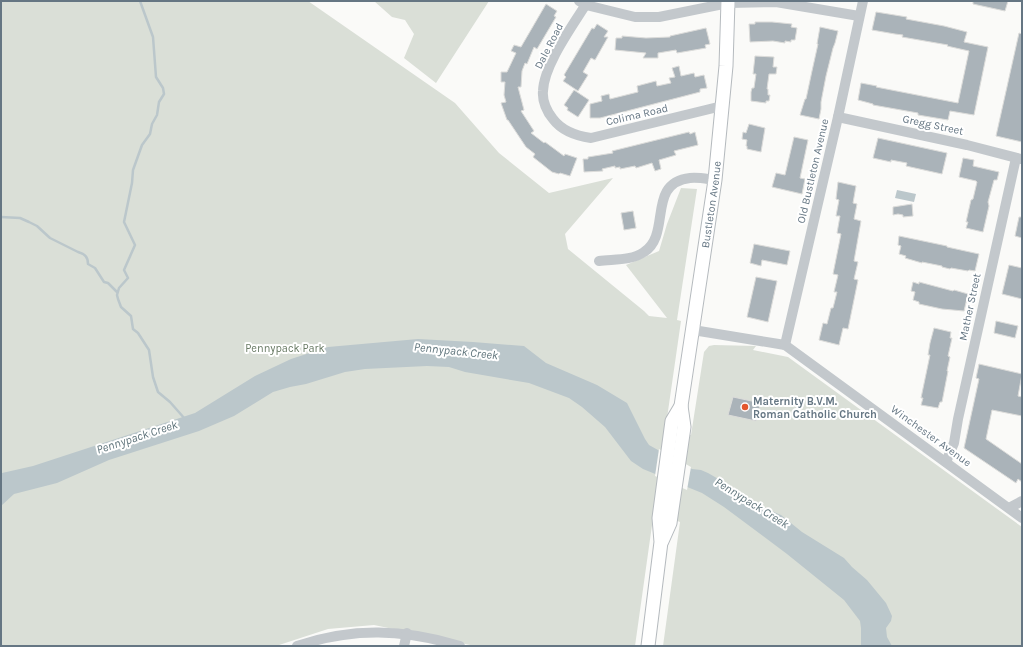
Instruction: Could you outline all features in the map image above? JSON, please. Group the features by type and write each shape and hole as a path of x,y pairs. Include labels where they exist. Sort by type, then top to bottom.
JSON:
{"main road":[{"name":"Bustleton Avenue","path":"648,646 680,406 693,330 715,180 727,58 728,2"}],"street":[{"name":"Old Bustleton Avenue","path":"785,345 838,117 863,1"},
{"path":"584,2 636,17 659,16 728,2 776,2 859,16"},
{"name":"Dale Road","path":"558,125 549,114 545,104 543,92 547,73 584,2"},
{"name":"Colima Road","path":"558,125 581,137 591,138 722,106"},
{"name":"Gregg Street","path":"838,117 1019,158"},
{"name":"Mather Street","path":"946,462 954,443 958,419 1019,158"},
{"path":"599,261 632,258 640,255 650,248 657,234 665,193 673,185 690,178 715,180"},
{"name":"Winchester Avenue","path":"693,330 785,345 1022,518"},
{"path":"1009,508 1022,501"},
{"path":"297,646 312,641 371,632 407,633 434,638 460,646"},
{"path":"404,646 407,633"}],"green space":[{"name":"Pennypack Park","path":"1,1 308,1 455,103 499,153 549,193 613,178 565,234 568,249 649,316 667,318 626,265 659,251 667,224 681,188 697,189 677,320 681,321 666,425 691,435 704,352 709,346 756,346 753,350 788,357 1022,527 1022,646 663,646 680,522 654,511 635,646 475,646 374,625 328,629 276,646 1,646"},
{"path":"374,1 489,1 436,83 404,58 414,34 405,20 392,17"}],"water":[{"path":"897,190 916,194 914,202 895,198"},
{"name":"Pennypack Creek","path":"418,339 524,346 546,363 597,385 627,403 649,445 692,469 701,470 708,473 727,484 752,503 781,515 802,532 844,558 867,580 886,603 892,616 891,621 886,628 887,637 892,646 861,646 860,621 844,600 787,554 724,507 702,493 643,469 631,461 605,427 569,398 529,383 465,372 449,367 427,366 365,369 345,372 273,392 234,416 199,431 109,460 57,483 14,494 1,506 2,473 33,466 195,413 255,376 291,359 328,347"}],"pier":[{"path":"659,449 691,467 687,490 655,476"}],"building":[{"path":"973,1 1008,1 1005,11 973,4"},
{"path":"546,4 557,11 554,16 556,17 537,49 534,47 527,64 525,63 522,71 521,87 518,87 524,110 521,111 534,131 531,133 564,156 565,154 577,158 570,176 552,172 533,157 535,154 526,147 507,120 501,103 506,102 504,95 505,82 501,82 501,72 507,72 516,53 511,51 514,45 521,47"},
{"path":"876,12 907,17 906,19 967,32 964,42 988,47 974,115 950,111 948,120 873,105 858,100 861,83 958,103 969,51 947,46 948,45 902,37 903,35 872,30"},
{"path":"755,22 792,24 791,27 797,28 795,40 791,40 791,42 785,41 785,43 773,41 750,42 749,24 755,24"},
{"path":"597,24 608,31 604,37 608,37 595,60 591,58 583,72 588,75 578,91 563,81 566,77 564,75 592,28 594,29"},
{"path":"820,27 838,31 826,76 819,119 800,115 806,99 818,44"},
{"path":"706,28 710,44 705,45 706,48 677,53 676,50 658,53 658,58 643,58 646,53 615,50 616,38 622,38 622,36 646,38 670,37"},
{"path":"1019,33 1022,34 1022,142 996,136"},
{"path":"755,56 774,57 773,67 777,67 776,74 769,74 767,89 768,95 770,95 769,101 766,101 766,103 751,101 751,92 752,88 754,88 756,74 753,74"},
{"path":"679,66 681,76 694,73 695,77 704,75 707,88 700,89 700,92 600,118 590,118 590,104 602,101 601,96 609,94 610,99 638,92 637,86 656,81 657,86 671,83 669,78 675,77 672,68"},
{"path":"574,90 589,100 578,117 567,110 568,108 564,105"},
{"path":"749,124 765,128 761,152 747,149 747,140 742,139 743,132 746,133"},
{"path":"689,132 690,134 695,132 698,145 674,151 676,155 659,160 661,169 655,171 652,163 636,168 635,166 620,169 620,167 615,168 615,166 602,169 603,171 584,172 583,159 588,159 588,157 613,153 612,151"},
{"path":"794,137 808,140 800,178 805,179 802,194 772,187 776,173 785,175"},
{"path":"878,138 947,153 942,174 906,166 907,163 891,160 891,162 873,158"},
{"path":"963,158 974,160 973,166 999,172 997,180 994,180 988,202 989,206 983,232 966,228 971,200 973,199 977,182 959,177"},
{"path":"838,182 856,186 853,203 857,204 854,219 861,221 854,261 858,262 854,279 858,280 848,329 843,328 839,345 819,340 823,323 827,324 837,292 834,292 838,275 833,274 841,234 837,233 840,216 836,216 839,200 836,199"},
{"path":"912,204 913,216 903,217 903,215 898,214 893,215 893,207"},
{"path":"633,211 636,228 624,230 621,213"},
{"path":"1019,217 1022,217 1022,238 1015,236"},
{"path":"899,236 979,254 975,271 950,269 905,258 906,256 899,254 901,246 898,245"},
{"path":"754,244 790,251 787,265 762,260 761,266 750,263"},
{"path":"1009,265 1022,268 1022,299 1002,294"},
{"path":"756,277 777,281 768,322 747,317"},
{"path":"913,282 919,284 919,282 968,294 964,311 942,309 919,304 919,302 913,300 915,292 911,291"},
{"path":"996,321 1018,326 1015,338 994,333"},
{"path":"934,328 951,332 950,338 952,338 942,402 940,402 938,408 921,405 923,398 921,398 930,355 928,355 930,343"},
{"path":"979,364 1022,374 1018,396 1022,397 1022,416 992,410 986,439 1022,464 1022,482 1018,479 1016,483 964,448 979,379 976,378"},
{"name":"Maternity B.V.M. Roman Catholic Church","path":"733,397 761,403 756,421 728,415"}],"waterway":[{"path":"140,1 153,37 156,77 163,88 164,94 159,102 157,115 152,124 150,134 142,145 133,170 132,183 124,222 135,245 124,270 128,278 119,288 117,295 121,307 131,316 133,329 138,333 149,350 153,377 158,392 170,402 185,419"},
{"path":"1,217 20,218 29,222 37,226 50,238 84,255 87,258 88,264 95,268 104,282 108,283 117,292"}],"place":[{"name":"Maternity B.V.M. Roman Catholic Church","path":"745,407"}]}
